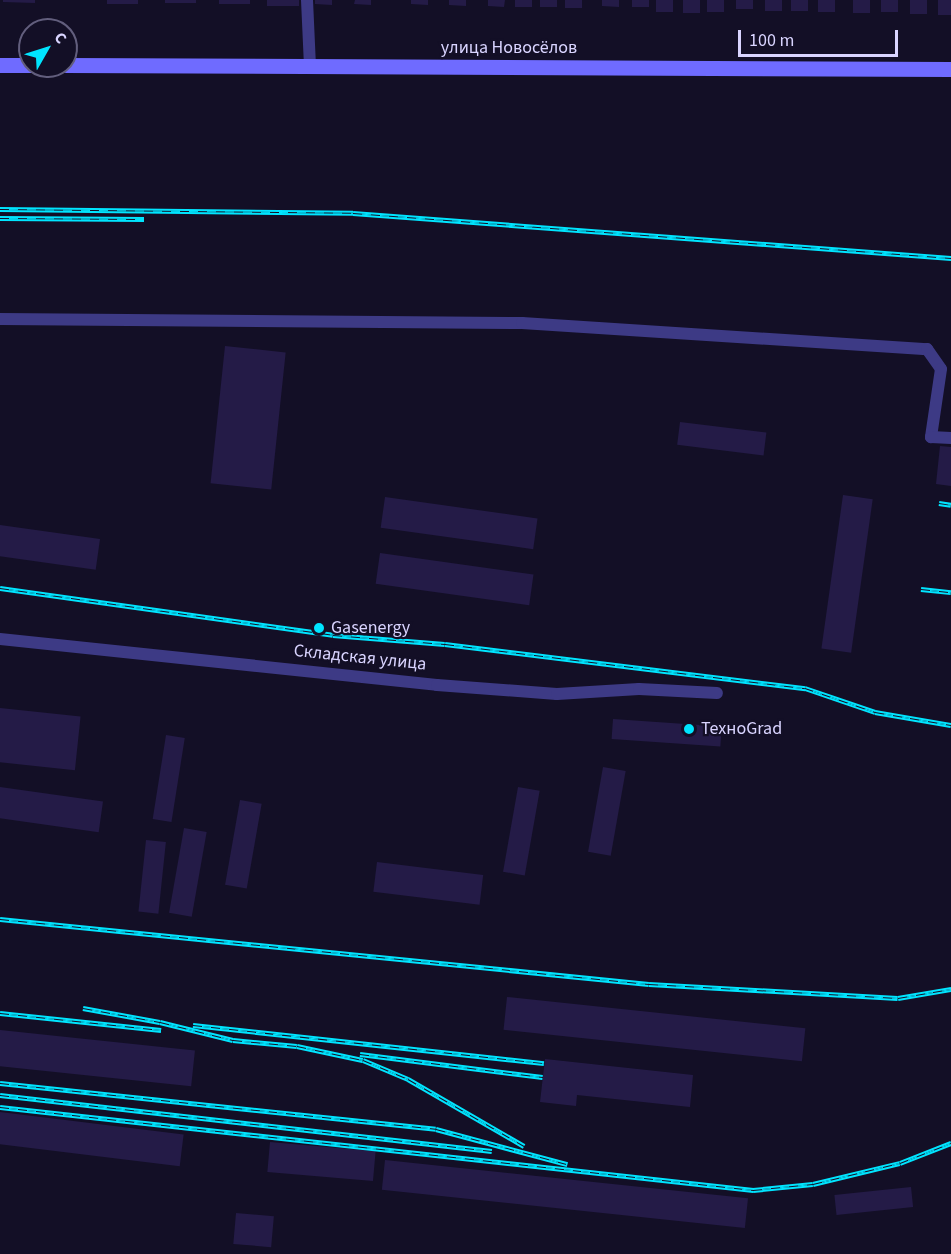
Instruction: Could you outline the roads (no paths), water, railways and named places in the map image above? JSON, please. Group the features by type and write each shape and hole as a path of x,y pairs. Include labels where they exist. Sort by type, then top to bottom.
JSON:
{"street":[{"path":"307,0 310,66"},
{"path":"0,65 18,65"},
{"name":"улица Новосёлов","path":"78,65 951,69"},
{"path":"0,320 522,323 927,349 941,369 932,436 951,438"},
{"name":"Складская улица","path":"0,639 437,685 557,694 639,689 717,693"}],"railway":[{"path":"0,209 353,213 951,258"},
{"path":"0,218 144,219"},
{"path":"939,503 951,505"},
{"path":"0,588 333,635 445,644 805,688 875,712 951,725"},
{"path":"921,589 951,592"},
{"path":"0,919 649,984 898,998 951,989"},
{"path":"83,1008 160,1022 233,1040 297,1046 363,1060 408,1079 524,1146"},
{"path":"0,1013 161,1030"},
{"path":"193,1025 544,1063"},
{"path":"360,1054 543,1077"},
{"path":"0,1083 436,1129 567,1164"},
{"path":"0,1095 492,1151"},
{"path":"0,1107 753,1190 813,1184 900,1163 951,1143"}],"place":[{"name":"Gasenergy","path":"319,628"},
{"name":"ТехноGrad","path":"689,729"}]}
